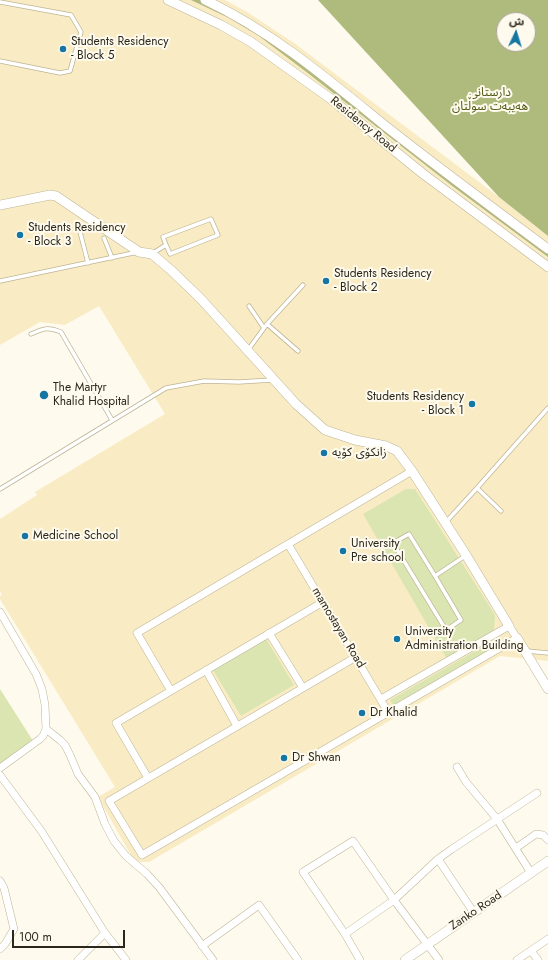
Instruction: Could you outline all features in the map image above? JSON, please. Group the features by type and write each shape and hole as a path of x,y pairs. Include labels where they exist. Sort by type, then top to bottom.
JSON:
{"street":[{"name":"Residency Road","path":"168,0 221,25 251,42 331,99 422,173 548,267"},
{"name":"Residency Road","path":"205,0 250,24 335,84 389,128 548,249"},
{"path":"0,205 50,195 56,196 139,252 152,254 201,299 296,404 325,430 355,440 386,446 397,451 412,471 466,556 548,690"},
{"path":"171,691 137,633 412,471"},
{"name":"mamostayan Road","path":"288,544 388,712"},
{"path":"148,778 116,723 323,602"},
{"path":"0,612 40,682 44,697 46,729 45,733 40,739 0,768"},
{"path":"381,700 509,626"},
{"path":"269,633 303,688"},
{"path":"356,657 109,801 142,855 516,638"},
{"path":"206,670 237,726"},
{"path":"46,729 60,740 70,754 78,774 95,797 105,824 114,841 126,856 147,874 159,887 213,960"},
{"path":"457,767 466,782 497,819 531,873"},
{"path":"0,775 42,832 105,933 126,960"},
{"path":"344,934 394,900 438,859 537,793"},
{"path":"516,848 536,834 543,835 548,840"},
{"path":"360,960 303,872 353,841 394,900 439,960"},
{"path":"438,859 474,913"},
{"name":"Zanko Road","path":"405,960 548,861"},
{"path":"0,881 4,888 14,929 5,944 0,949"},
{"path":"202,946 259,905 298,960"},
{"path":"78,960 105,933"},
{"path":"517,960 548,939"},
{"path":"531,951 538,960"}],"lane":[{"path":"0,2 71,15 81,32 70,70 60,74 0,61"},
{"path":"212,219 218,235 170,254 166,245 163,237 212,219"},
{"path":"78,224 88,263"},
{"path":"104,238 112,258"},
{"path":"152,254 166,245"},
{"path":"0,282 139,252"},
{"path":"248,350 267,324 303,285"},
{"path":"249,306 264,328"},
{"path":"267,324 298,351"},
{"path":"31,334 51,328 61,332 112,420"},
{"path":"0,489 166,388 204,382 274,380"},
{"path":"445,523 548,408"},
{"path":"477,488 501,510"},
{"path":"409,534 435,576 461,620 446,630 393,543 409,534"},
{"path":"435,576 466,556"},
{"path":"524,650 548,653"}],"shaded area":[{"name":"زانکۆی کۆیە","path":"0,0 225,0 247,12 294,43 499,197 548,236 548,661 500,656 149,862 140,862 133,859 98,797 115,787 0,599 0,596 2,595 0,591 0,519 37,495 35,492 165,414 99,306 65,325 40,322 0,345"}],"green space":[{"path":"191,0 207,0 256,28 548,249 548,257 451,185 259,36 229,18"},
{"name":"دارستانی هەیبەت سوڵتان","path":"318,0 548,0 548,236 499,197"},
{"path":"406,489 415,489 495,615 494,632 447,659 363,514"},
{"path":"266,639 294,685 241,716 213,670"},
{"path":"491,642 495,648 393,705 390,700"},
{"path":"0,689 35,744 1,772 0,771"}],"place":[{"name":"Students Residency - Block 5","path":"63,49"},
{"name":"Students Residency - Block 3","path":"20,235"},
{"name":"Students Residency - Block 2","path":"326,281"},
{"name":"The Martyr Khalid Hospital","path":"44,395"},
{"name":"Students Residency - Block 1","path":"472,404"},
{"name":"زانکۆی کۆیە","path":"324,453"},
{"name":"Medicine School","path":"25,536"},
{"name":"University Pre school","path":"343,551"},
{"name":"University Administration Building","path":"397,639"},
{"name":"Dr Khalid","path":"362,713"},
{"name":"Dr Shwan","path":"284,758"}]}
